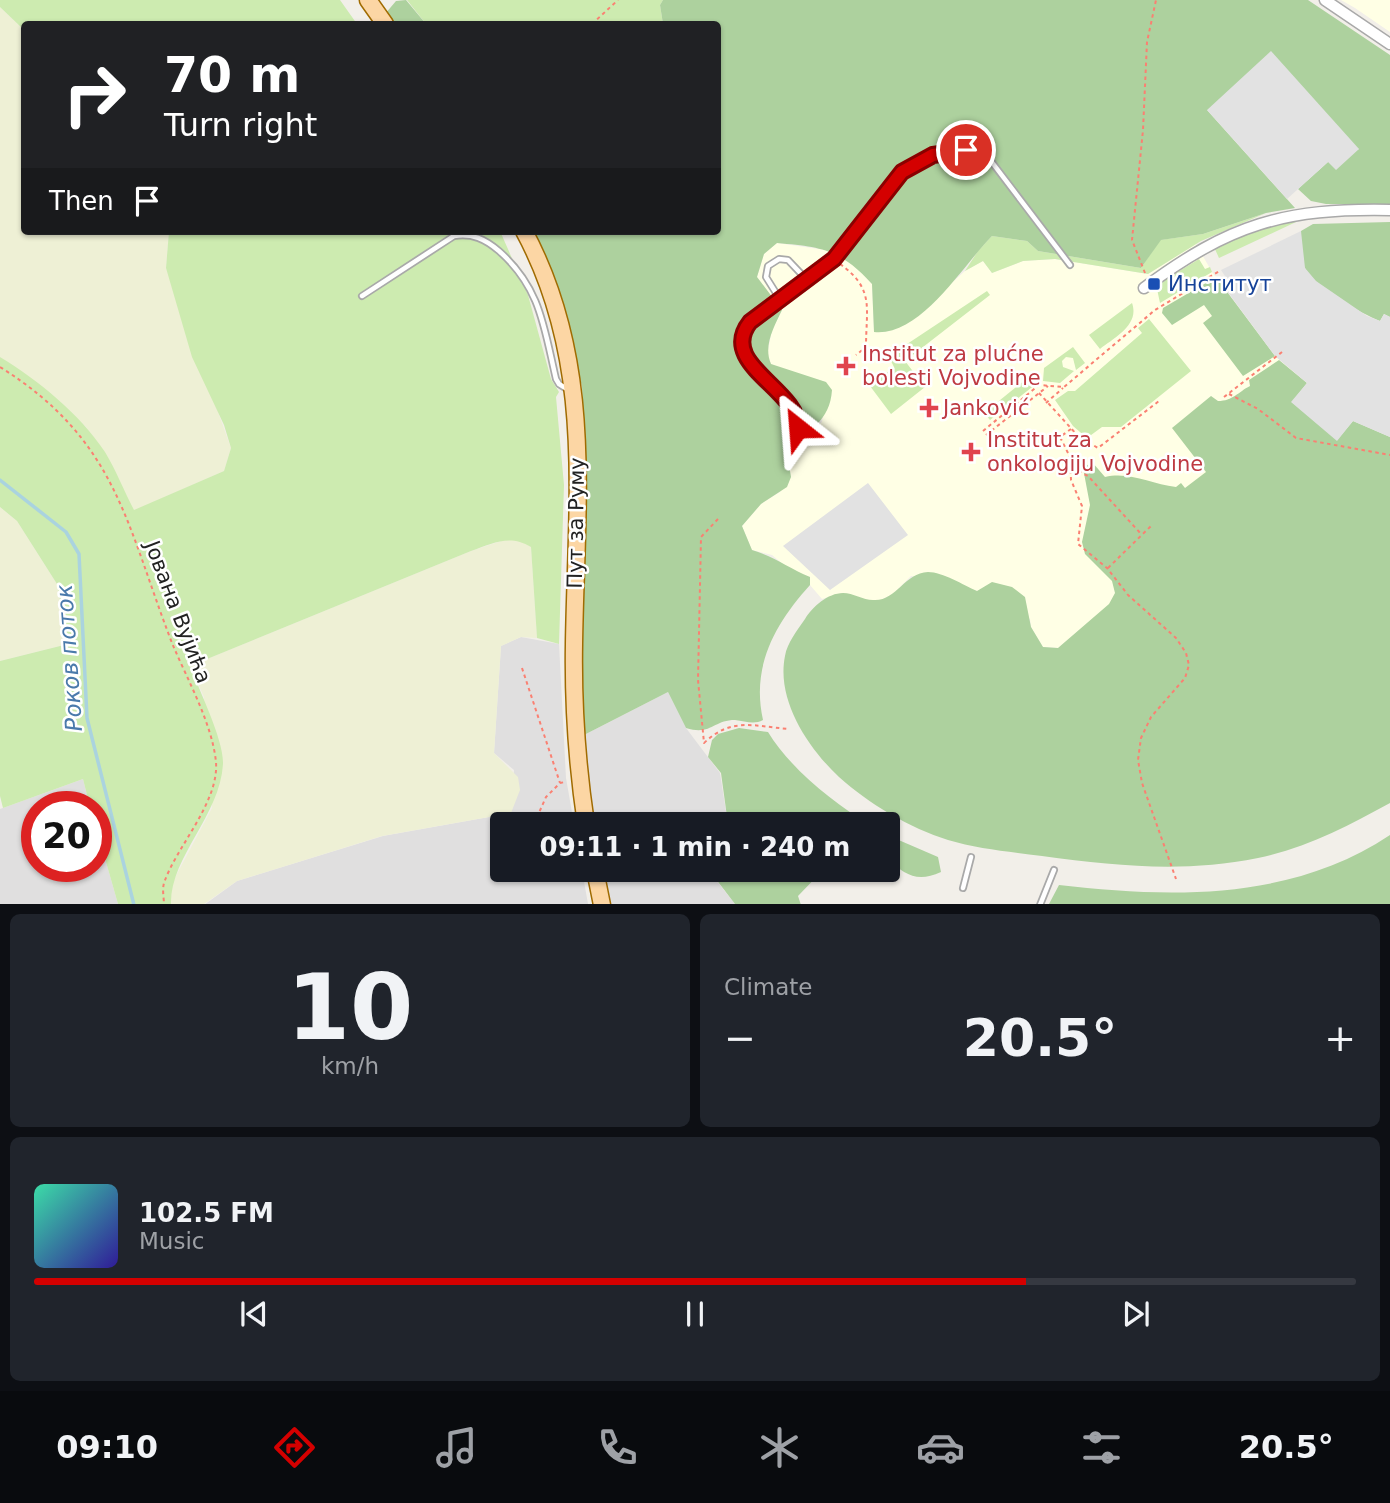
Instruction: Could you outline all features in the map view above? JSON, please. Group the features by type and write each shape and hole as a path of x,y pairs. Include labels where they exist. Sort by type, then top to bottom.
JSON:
{"main road":[{"path":"368,0 383,21"},
{"name":"Пут за Руму","path":"526,235 554,300 574,392 578,493 574,675 584,812"},
{"path":"597,882 602,904"}],"street":[{"path":"1325,0 1390,44"},
{"path":"1146,286 1208,244 1264,221 1309,212 1390,210"}],"lane":[{"path":"794,435 798,428 795,414 748,359 741,345 742,332 750,322 834,259 902,172 933,155 966,150 981,153 991,161 1070,265"},
{"path":"362,296 460,235"},
{"path":"469,235 480,238 512,262 528,281 540,313 559,384 574,392"},
{"path":"780,301 766,277 768,266 779,259 788,260 807,280"},
{"path":"963,888 971,857"},
{"path":"1040,904 1054,870"}],"path":[{"path":"595,21 618,0"},
{"path":"1146,286 1132,240 1143,130 1147,43 1156,0"},
{"path":"834,259 854,273 866,290 866,347 856,355"},
{"path":"1046,404 1155,310 1221,270"},
{"path":"1224,397 1282,352"},
{"name":"Јована Вујића","path":"0,367 47,402 81,434 99,458 114,486 167,630 198,702 216,764 207,803 164,885 164,904"},
{"path":"983,431 1039,385 1064,387"},
{"path":"986,435 1048,386"},
{"path":"1039,393 1071,429 1098,448 1159,401"},
{"path":"1229,394 1258,409 1296,438 1390,454"},
{"path":"1071,429 1060,437 1069,453 1071,480 1082,506 1078,544 1107,568 1128,595 1176,638 1186,653 1189,665 1185,678 1151,717 1141,738 1138,760 1142,783 1176,879"},
{"path":"1071,468 1088,476 1142,535"},
{"path":"718,519 701,537 698,680 704,743 717,730 732,724 788,729"},
{"path":"1107,568 1152,525"},
{"path":"522,668 560,783"},
{"path":"539,812 546,797 560,783 580,782"}],"shaded area":[{"path":"1341,0 1390,0 1390,32 1355,8"},
{"path":"0,7 21,27 21,235 169,235 166,268 231,448 224,471 133,511 104,452 86,427 51,394 0,357"},
{"path":"1271,51 1359,149 1336,170 1328,162 1287,199 1207,110"},
{"path":"1301,231 1305,268 1316,281 1367,316 1380,321 1384,314 1390,317 1390,437 1353,421 1337,441 1291,402 1307,383 1275,356 1219,280 1225,276 1221,270"},
{"path":"777,243 833,251 852,262 872,284 874,332 935,298 965,271 983,261 992,273 1023,261 1055,259 1148,274 1196,244 1212,272 1275,356 1307,383 1110,604 1058,648 1043,647 1031,627 1030,619 977,591 911,576 893,594 879,601 862,600 843,593 822,599 810,585 810,577 790,570 772,555 752,550 742,526 761,504 780,492 791,477 786,447 822,422 826,382 783,370 771,364 767,355 772,330 782,310 757,277 764,254"},
{"path":"868,483 908,535 830,590 783,546"},
{"path":"0,507 17,521 57,584 68,644 0,661"},
{"path":"507,539 520,540 531,547 537,638 521,637 501,646 494,753 518,777 520,790 511,812 490,812 490,817 382,836 237,881 204,904 171,904 170,887 212,808 204,697 190,666 471,551"},
{"path":"521,637 559,644 566,778 572,812 511,812 514,770 494,753 501,646"},
{"path":"668,692 686,728 720,773 726,812 590,812 582,736"},
{"path":"83,779 86,791 50,791"},
{"path":"21,801 21,882 112,882 118,904 0,904 0,809"},
{"path":"490,817 490,882 584,882 588,904 205,904 237,881 383,836"},
{"path":"602,882 718,882 735,904 607,904"}],"green space":[{"path":"0,0 340,0 355,21 21,21 21,27 0,7"},
{"path":"406,0 424,21 391,21 385,14 396,1"},
{"path":"407,0 663,0 660,5 663,21 424,21"},
{"path":"663,0 1308,0 1390,55 1390,204 1326,204 1311,201 1298,189 1328,162 1359,149 1207,110 1295,208 1266,213 1203,234 1161,240 1141,268 1038,251 1027,241 992,236 924,312 891,331 874,332 872,284 850,263 829,252 777,243 764,254 757,277 782,310 769,343 771,364 826,382 832,390 823,417 786,447 791,477 787,487 761,504 742,526 752,550 810,577 810,585 786,615 763,664 760,700 763,720 728,721 701,730 686,728 668,692 582,736 583,558 587,484 582,387 563,303 533,235 721,235 721,21 663,21 660,5"},
{"path":"1266,213 1201,241 1148,274 1055,259 1023,261 992,273 983,261 965,271 992,236 1027,241 1038,251 1141,268 1160,240 1203,234"},
{"path":"1295,219 1296,222 1219,258 1214,247 1232,237"},
{"path":"1390,222 1390,317 1384,314 1380,321 1340,299 1312,277 1302,261 1301,231 1313,224"},
{"path":"169,235 502,235 528,295 551,379 559,392 556,397 564,485 559,644 537,638 531,547 509,540 471,551 190,666 220,742 223,764 220,783 205,819 178,870 171,904 118,904 112,882 112,791 86,791 83,779 50,791 21,791 21,801 3,808 0,796 0,661 68,644 57,584 17,521 0,507 0,357 44,387 83,424 105,452 134,510 224,471 231,448 224,425 192,357 166,268"},
{"path":"1199,259 1205,269 1210,267 1212,272 1160,303 1157,289 1160,283"},
{"path":"1216,277 1275,356 1243,376 1203,323 1212,316 1204,305 1172,325 1162,313 1163,308"},
{"path":"987,291 990,295 905,361 925,387 891,414 870,386 894,367 890,359 892,354"},
{"path":"1132,303 1132,318 1129,324 1100,349 1089,335"},
{"path":"1149,319 1191,371 1121,427 1102,427 1087,438 1073,426 1055,400 1068,391 1075,391 1142,333 1138,328"},
{"path":"1073,347 1085,363 1076,370 1073,358 1066,357 1062,361 1063,367 1074,371 1060,383 1043,381 1044,368"},
{"path":"1279,360 1307,383 1292,402 1337,440 1353,421 1390,437 1390,803 1342,828 1276,854 1230,863 1176,867 1124,865 995,850 948,840 900,819 900,812 888,812 877,806 827,765 797,722 785,689 783,673 790,641 816,606 832,595 843,593 869,600 888,597 913,577 928,572 946,576 977,591 992,582 1012,587 1025,597 1031,627 1043,647 1058,648 1109,604 1115,593 1112,581 1085,554 1082,542 1090,505 1083,468 1092,462 1105,477 1131,477 1176,487 1181,483 1185,488 1206,472 1172,428 1211,396 1218,401 1228,400 1250,386 1249,380"},
{"path":"1036,371 1036,384 990,420 984,413"},
{"path":"739,728 768,732 788,759 813,784 850,812 726,812 721,773 708,757 712,740 718,734"},
{"path":"1390,835 1390,904 1049,904 1059,885 1144,892 1187,892 1230,890 1272,883 1352,857"},
{"path":"900,841 938,857 941,872 925,877 900,869"},
{"path":"718,882 811,882 798,896 801,904 735,904"}],"waterway":[{"name":"Роков поток","path":"0,480 66,532 79,554 87,718 134,904"}],"place":[{"name":"Институт","path":"1154,284"},
{"name":"Institut za plućne bolesti Vojvodine","path":"846,366"},
{"name":"Janković","path":"929,408"},
{"name":"Institut za onkologiju Vojvodine","path":"971,452"}],"route":[{"path":"798,428 795,414 748,359 741,345 742,332 750,322 834,259 902,172 933,155 966,150"}]}
